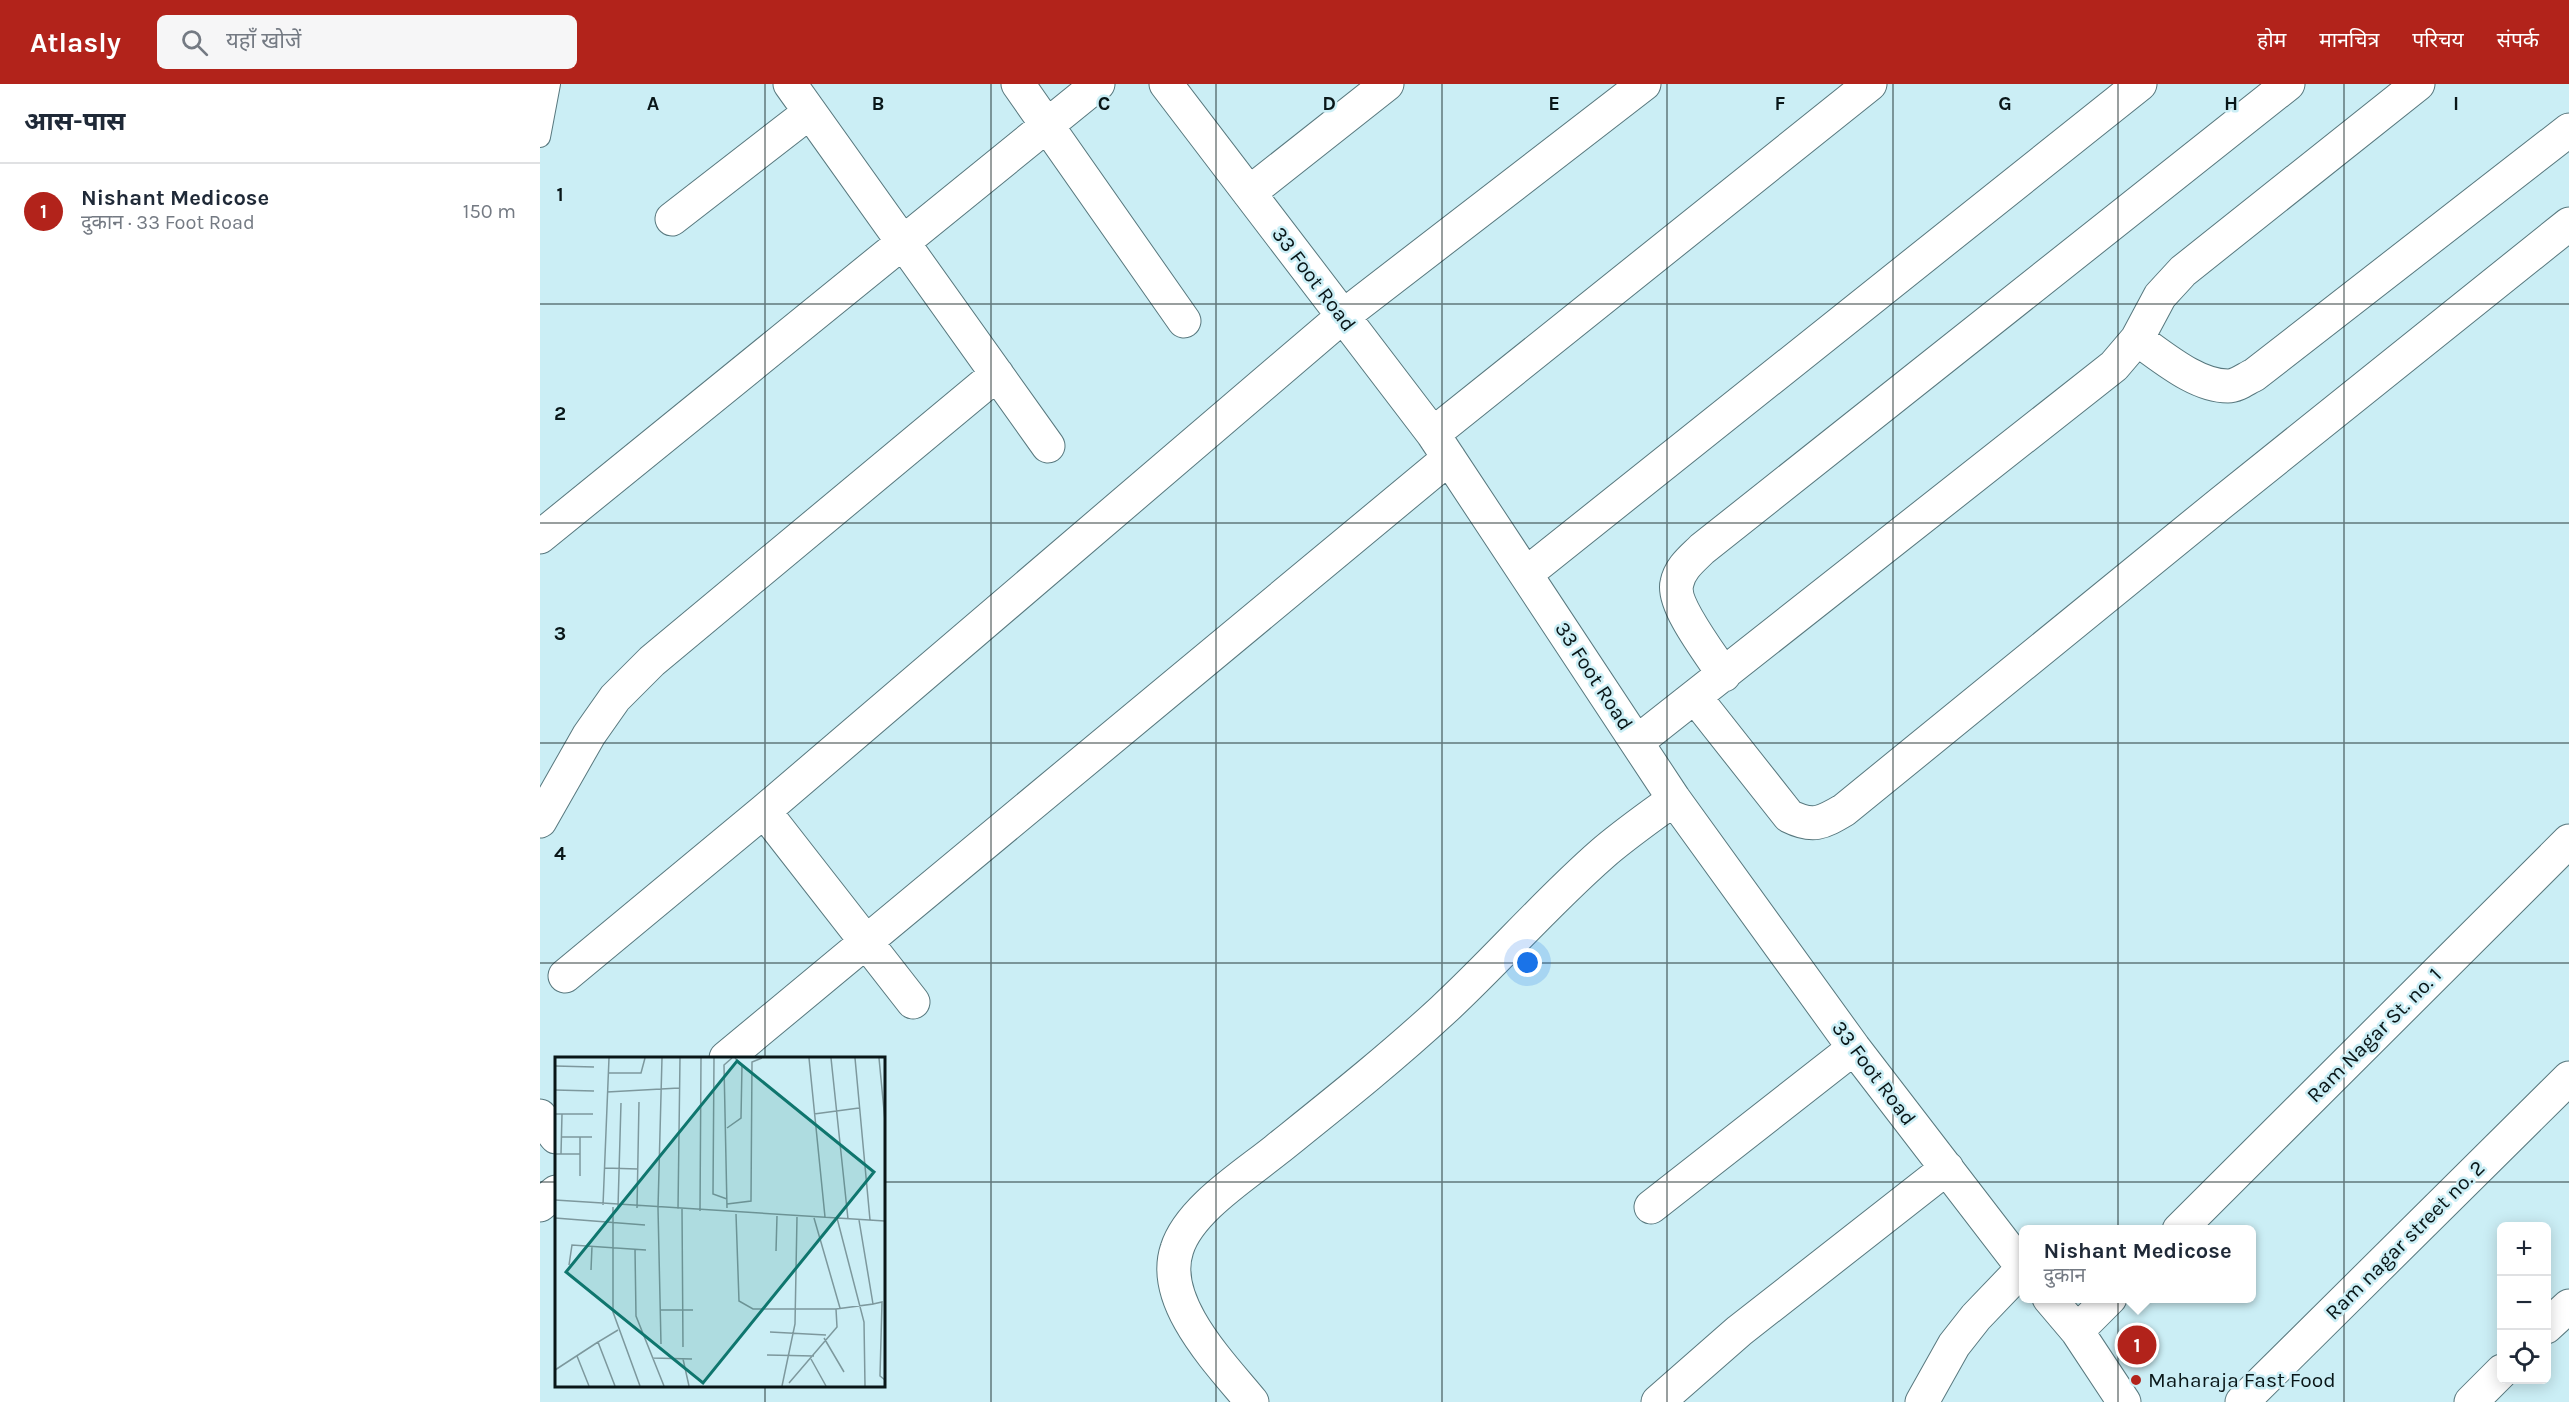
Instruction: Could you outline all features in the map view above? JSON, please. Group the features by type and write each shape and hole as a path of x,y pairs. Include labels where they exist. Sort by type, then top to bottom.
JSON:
{"street":[{"path":"790,84 1048,446"},
{"path":"1018,84 1184,321"},
{"path":"540,537 1098,84"},
{"name":"33 Foot Road","path":"1166,84 1441,446 1527,573 1674,799 1854,1048 2019,1263"},
{"path":"1249,194 1387,84"},
{"path":"565,976 764,810 1342,317 1644,84"},
{"path":"728,1057 867,942 1441,446 1870,84"},
{"path":"1527,573 2140,84"},
{"path":"1724,675 1681,606 1676,585 1683,568 1712,542 2288,84"},
{"path":"1637,742 2114,366 2137,339 2160,296 2183,271 2418,84"},
{"path":"672,219 810,112"},
{"path":"2137,339 2211,384 2231,386 2254,375 2569,130"},
{"path":"1695,697 1789,816 1805,824 1824,822 1844,810 2212,510 2569,224"},
{"path":"540,821 589,735 615,698 652,661 997,374"},
{"path":"1252,1402 1206,1346 1182,1307 1174,1277 1176,1249 1189,1226 1216,1198 1382,1064 1444,1009 1602,854 1674,799"},
{"path":"764,810 913,1002"},
{"name":"Ram Nagar St. no. 1","path":"2184,1225 2569,841"},
{"path":"1651,1207 1854,1048"},
{"name":"Ram nagar street no. 2","path":"2242,1402 2569,1078"},
{"path":"540,1116 555,1136"},
{"path":"1658,1402 1756,1317 1947,1168"},
{"path":"540,1205 555,1193"},
{"path":"1922,1402 1954,1345 1976,1317 2019,1272"},
{"path":"2052,1303 2077,1331 2124,1402"},
{"path":"2077,1331 2106,1303"},
{"path":"2551,1323 2569,1306"},
{"path":"2471,1402 2497,1376"}],"lane":[{"path":"540,137 550,84"}],"place":[{"name":"Nishant Medicose","path":"2137,1345"},
{"name":"Maharaja Fast Food","path":"2136,1380"}]}
